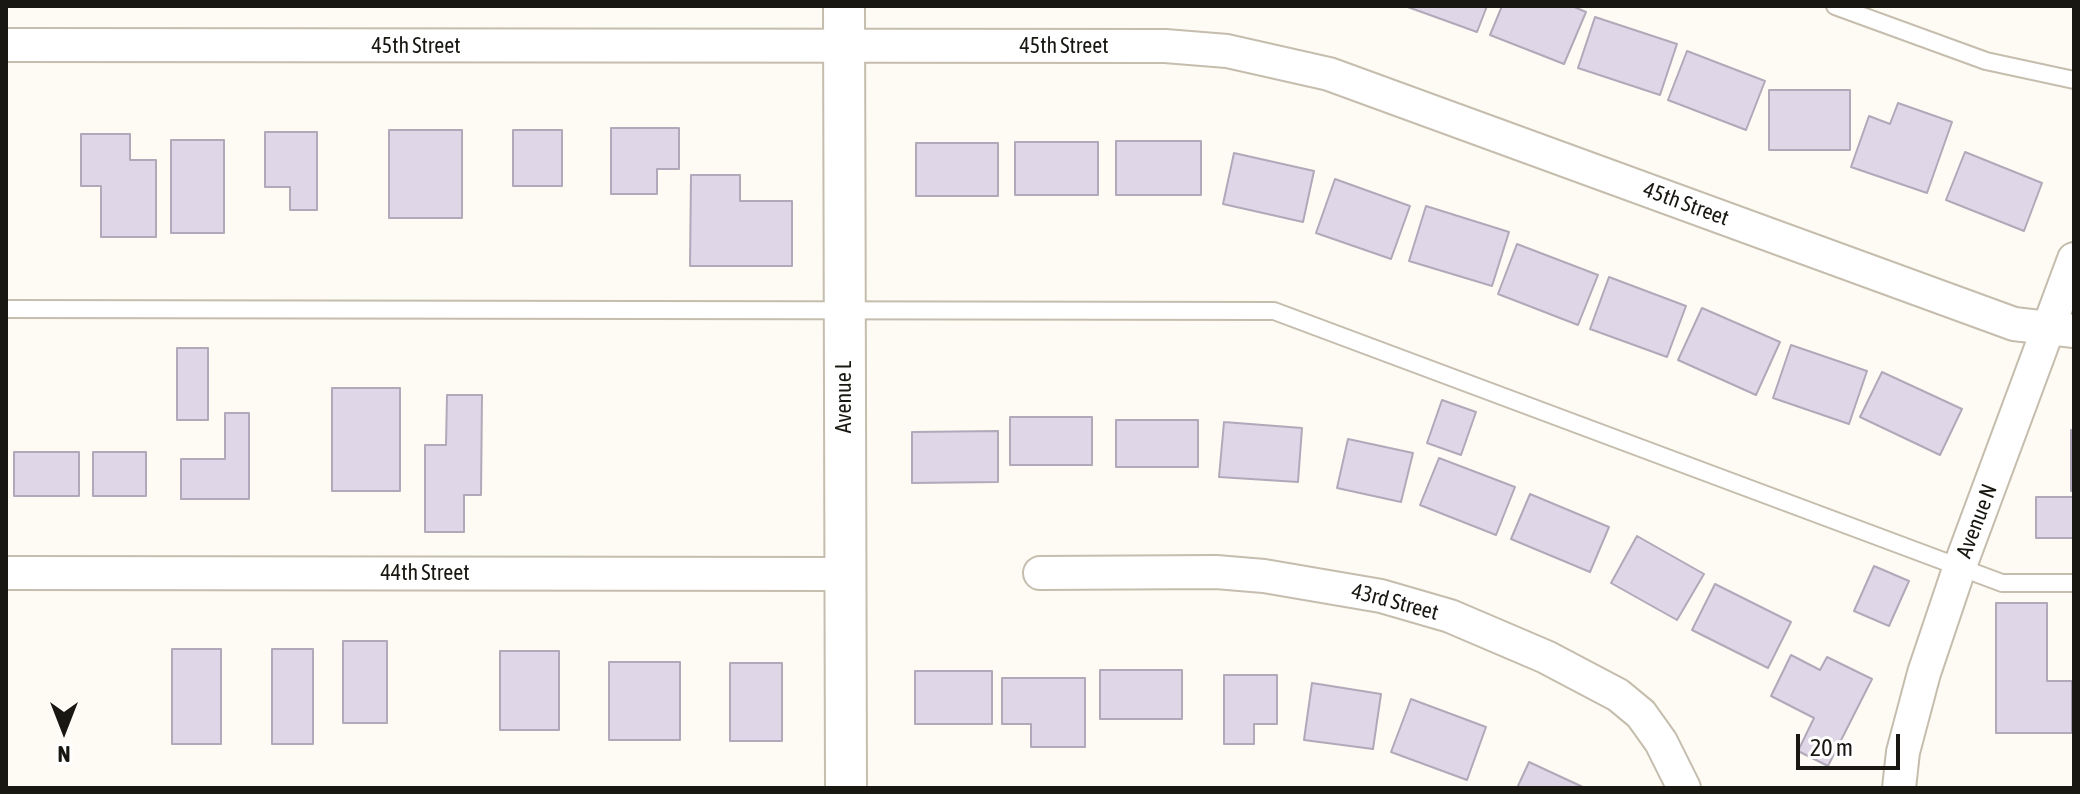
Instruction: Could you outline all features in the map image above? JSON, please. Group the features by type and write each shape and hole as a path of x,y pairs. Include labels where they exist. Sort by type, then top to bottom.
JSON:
{"street":[{"name":"Avenue L","path":"844,6 846,788"},
{"name":"45th Street","path":"6,45 1165,46 1227,51 1329,74 2014,324 2062,330"},
{"name":"Avenue N","path":"1899,788 1903,752 1912,716 1960,566 2062,330 2074,259"},
{"name":"43rd Street","path":"1040,573 1216,572 1264,576 1381,596 1450,616 1546,657 1618,695 1641,714 1661,742 1684,788"},
{"name":"44th Street","path":"6,573 845,574"}],"lane":[{"path":"1835,6 1986,61 2074,80"},
{"path":"6,309 1274,311 2002,583 2074,583"}],"building":[{"path":"1405,6 1487,6 1477,32"},
{"path":"1502,6 1572,6 1586,12 1564,64 1490,35"},
{"path":"1595,17 1677,44 1660,95 1578,68"},
{"path":"1687,51 1765,81 1746,130 1668,100"},
{"path":"1769,90 1850,90 1850,150 1769,150"},
{"path":"1898,103 1952,122 1927,193 1851,167 1869,116 1890,124"},
{"path":"611,128 679,128 679,169 657,169 657,194 611,194"},
{"path":"389,130 462,130 462,218 389,218"},
{"path":"513,130 562,130 562,186 513,186"},
{"path":"265,132 317,132 317,210 290,210 290,187 265,187"},
{"path":"81,134 130,134 130,160 156,160 156,237 101,237 101,186 81,186"},
{"path":"171,140 224,140 224,233 171,233"},
{"path":"1116,141 1201,141 1201,195 1116,195"},
{"path":"1015,142 1098,142 1098,195 1015,195"},
{"path":"916,143 998,143 998,196 916,196"},
{"path":"1965,152 2042,183 2024,231 1946,200"},
{"path":"1234,153 1314,171 1303,222 1223,204"},
{"path":"691,175 740,175 740,201 792,201 792,266 690,266"},
{"path":"1335,179 1410,206 1391,259 1316,233"},
{"path":"1426,206 1509,232 1492,286 1409,261"},
{"path":"1517,244 1598,275 1578,325 1498,294"},
{"path":"1609,277 1686,306 1667,357 1590,329"},
{"path":"1702,308 1780,342 1756,395 1678,360"},
{"path":"1791,345 1867,371 1849,424 1773,398"},
{"path":"177,348 208,348 208,420 177,420"},
{"path":"1882,372 1962,409 1940,455 1860,417"},
{"path":"332,388 400,388 400,491 332,491"},
{"path":"447,395 482,395 481,495 464,495 464,532 425,532 425,445 446,445"},
{"path":"1442,400 1476,412 1461,455 1427,443"},
{"path":"225,413 249,413 249,499 181,499 181,459 225,459"},
{"path":"1010,417 1092,417 1092,465 1010,465"},
{"path":"1116,420 1198,420 1198,467 1116,467"},
{"path":"1224,422 1302,428 1298,482 1219,477"},
{"path":"2071,430 2074,430 2074,491 2071,491"},
{"path":"998,431 998,482 912,483 912,432"},
{"path":"1348,439 1413,453 1401,502 1337,488"},
{"path":"14,452 79,452 79,496 14,496"},
{"path":"93,452 146,452 146,496 93,496"},
{"path":"1439,458 1515,487 1496,535 1420,505"},
{"path":"1530,494 1609,527 1590,572 1511,539"},
{"path":"2036,497 2074,497 2074,538 2036,538"},
{"path":"1637,536 1704,574 1677,620 1611,583"},
{"path":"1874,566 1909,581 1889,626 1854,611"},
{"path":"1715,584 1791,622 1768,668 1692,630"},
{"path":"1996,603 2047,603 2047,681 2072,681 2072,733 1996,733"},
{"path":"343,641 387,641 387,723 343,723"},
{"path":"172,649 221,649 221,744 172,744"},
{"path":"272,649 313,649 313,744 272,744"},
{"path":"500,651 559,651 559,730 500,730"},
{"path":"1791,655 1820,670 1827,657 1872,679 1828,766 1798,751 1814,718 1771,696"},
{"path":"609,662 680,662 680,740 609,740"},
{"path":"730,663 782,663 782,741 730,741"},
{"path":"1100,670 1182,670 1182,719 1100,719"},
{"path":"915,671 992,671 992,724 915,724"},
{"path":"1224,675 1277,675 1277,724 1254,724 1254,744 1224,744"},
{"path":"1002,678 1085,678 1085,747 1031,747 1031,724 1002,724"},
{"path":"1312,683 1381,694 1373,749 1304,740"},
{"path":"1411,699 1486,727 1467,780 1391,752"},
{"path":"1529,762 1585,788 1517,788"}]}
